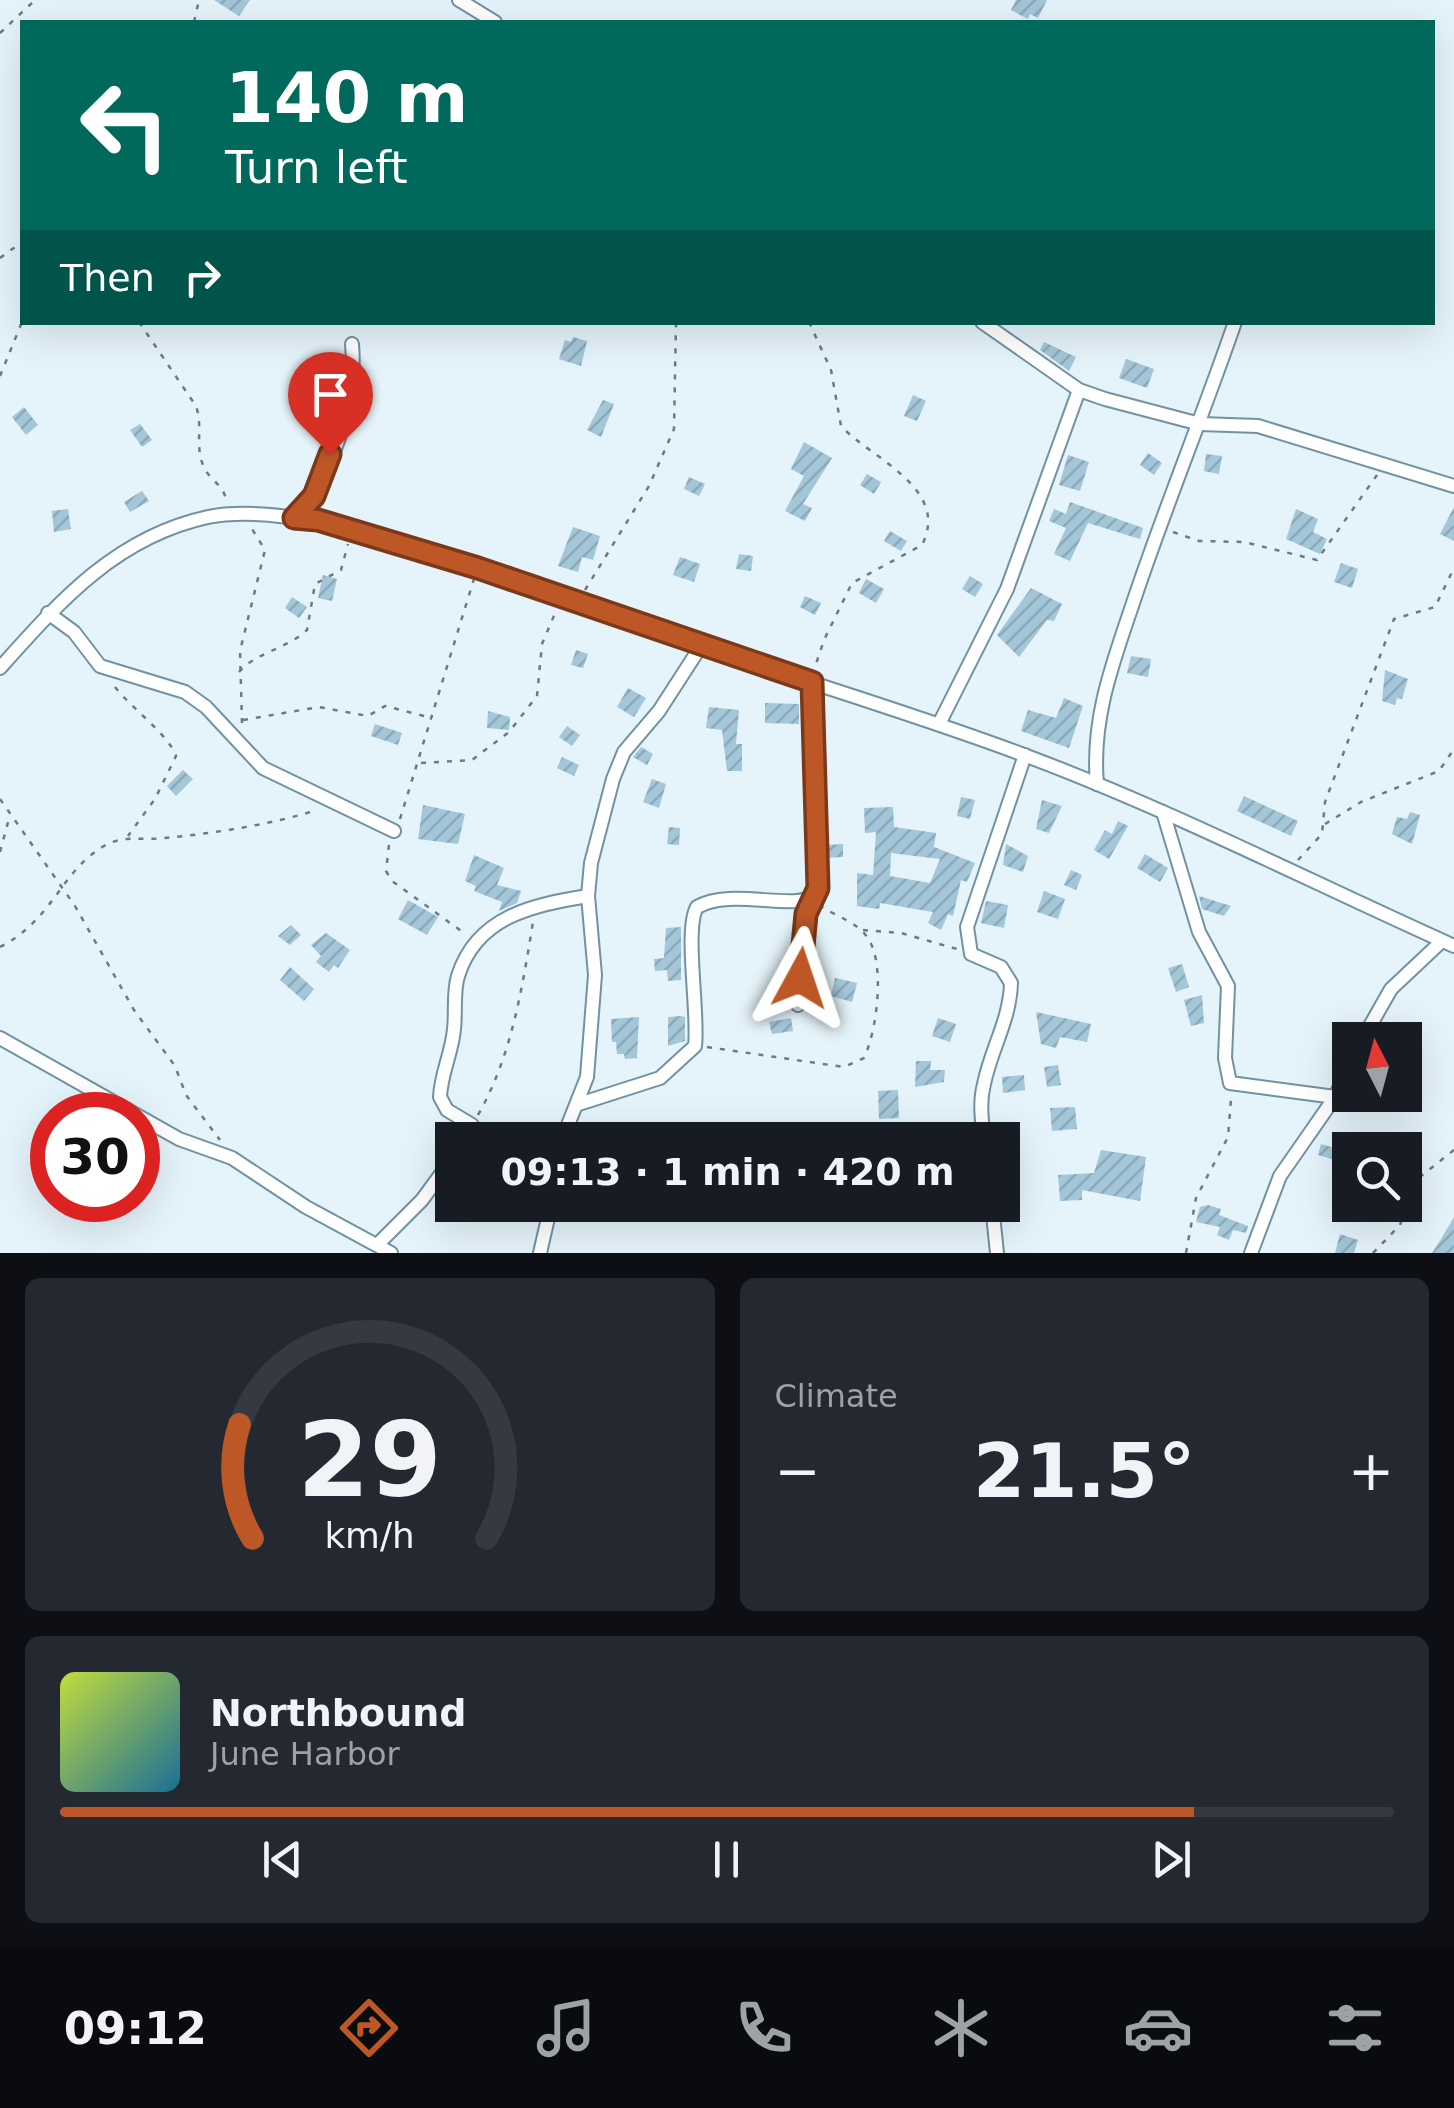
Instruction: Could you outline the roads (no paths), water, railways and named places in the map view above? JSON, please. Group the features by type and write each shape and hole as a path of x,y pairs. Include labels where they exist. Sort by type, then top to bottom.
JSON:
{"street":[{"path":"459,0 491,20"},
{"path":"986,325 1079,390 1200,424 1258,426 1454,486"},
{"path":"1097,784 1097,716 1160,523 1235,325"},
{"path":"294,518 322,480 352,396 352,344"},
{"path":"939,724 1007,588 1079,390"},
{"path":"0,668 48,613 94,571 150,534 244,514 294,518 350,530 478,568 1025,755 1289,867 1448,944 1390,988 1372,1022"},
{"path":"48,613 74,632 100,666 185,692 206,707 248,756 394,831"},
{"path":"570,1122 587,1077 596,976 588,896 590,863 624,752 659,711 701,646"},
{"path":"798,1004 812,899 818,888 811,682"},
{"path":"982,1122 984,1080 1003,1035 1011,983 1000,967 972,954 967,927 976,889 1025,755"},
{"path":"1163,812 1198,932 1228,986 1225,1058 1230,1083 1332,1097"},
{"path":"467,1122 447,1110 440,1097 454,1032 457,977 476,942 503,919 536,904 588,896"},
{"path":"579,1104 660,1078 695,1046 696,976 691,934 697,907 713,898 812,899"},
{"path":"0,1038 180,1139 232,1158 306,1208 391,1253"},
{"path":"1251,1253 1280,1176 1332,1101"},
{"path":"378,1244 435,1182"},
{"path":"540,1253 547,1222"},
{"path":"994,1222 997,1253"}]}
